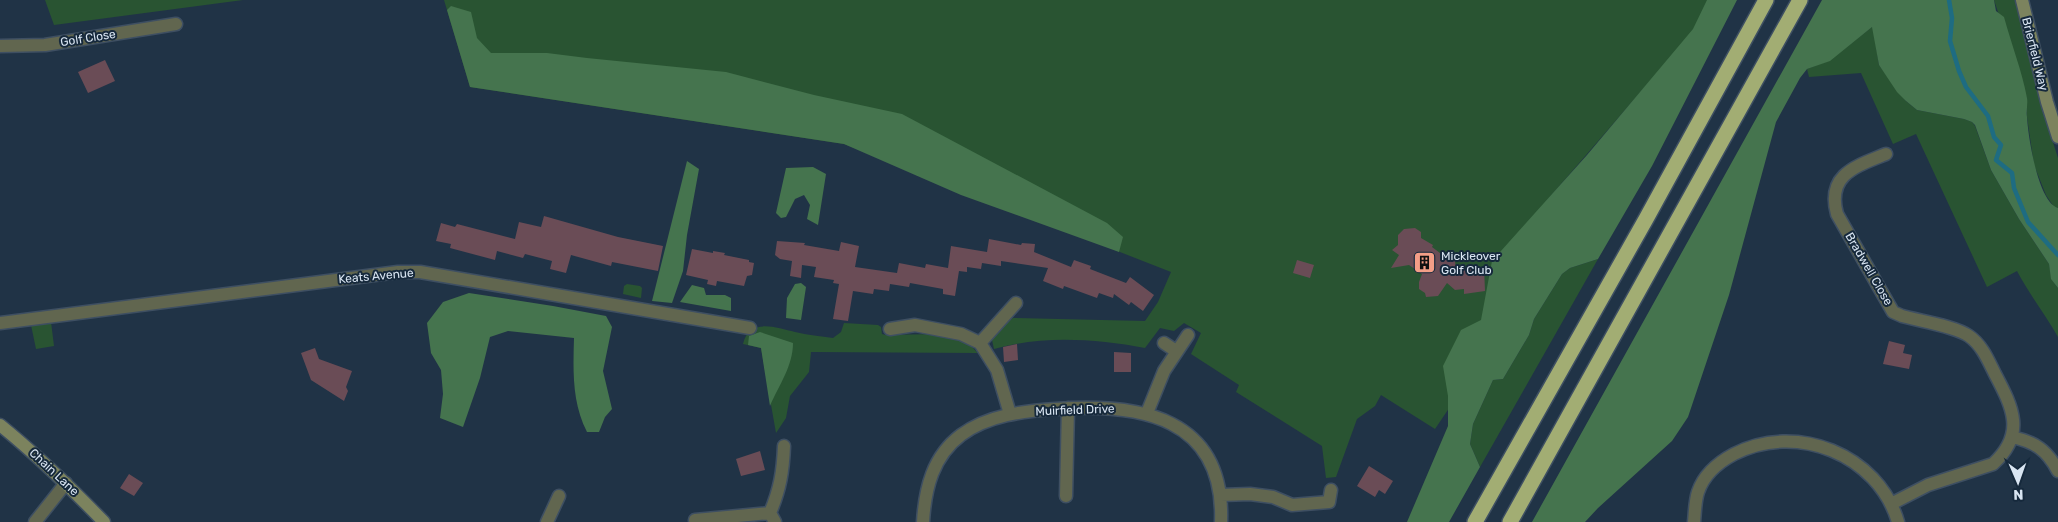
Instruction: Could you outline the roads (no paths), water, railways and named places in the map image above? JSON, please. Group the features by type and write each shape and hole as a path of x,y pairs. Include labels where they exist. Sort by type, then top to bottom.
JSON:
{"highway":[{"path":"1475,522 1646,220 1766,0"},
{"path":"1510,522 1800,0"}],"main road":[{"name":"Brierfield Way","path":"2022,0 2047,102 2058,137"},
{"name":"Chain Lane","path":"0,425 66,483 104,522"}],"street":[{"name":"Golf Close","path":"0,46 45,44 176,24"},
{"name":"Bradwell Close","path":"1886,154 1851,169 1840,181 1835,198 1838,214 1893,312 1961,331 1975,341 1982,350 2011,406 2014,424 2012,437"},
{"name":"Keats Avenue","path":"0,323 398,272 420,272 750,328"},
{"path":"980,343 1016,303"},
{"path":"890,329 916,325 961,334 980,343 997,370 1010,414"},
{"path":"1147,413 1164,372 1188,335"},
{"path":"1164,343 1176,351"},
{"path":"1066,496 1068,408"},
{"name":"Muirfield Drive","path":"923,522 924,498 930,477 945,451 961,435 978,424 1010,414 1068,408 1128,409 1147,413 1172,424 1190,436 1208,459 1216,475 1221,495 1221,522"},
{"path":"1891,504 1928,485 1993,464 2006,450 2012,437 2030,441 2039,446 2051,458 2058,471"},
{"path":"1694,522 1699,491 1713,469 1725,459 1743,449 1774,441 1800,441 1832,450 1859,466 1874,479 1891,504 1898,522"},
{"path":"695,520 772,517 779,491 784,446"},
{"path":"35,522 66,483"},
{"path":"1221,495 1250,494 1273,497 1292,505 1300,505 1329,502 1331,490"},
{"path":"547,522 560,496"}],"waterway":[{"path":"1949,0 1952,18 1950,41 1966,87 1988,116 1994,137 2001,145 1996,160 2012,173 2014,188 2028,222 2058,255"}],"place":[{"name":"Mickleover Golf Club","path":"1425,263"}]}
